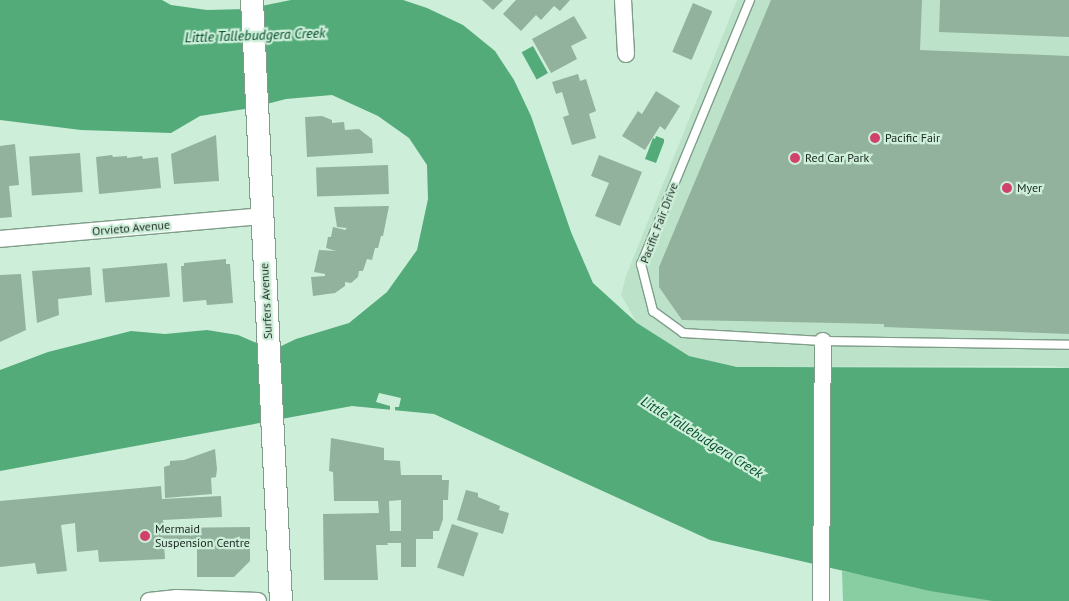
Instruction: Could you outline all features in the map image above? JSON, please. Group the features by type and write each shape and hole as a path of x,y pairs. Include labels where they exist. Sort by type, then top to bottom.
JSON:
{"street":[{"name":"Surfers Avenue","path":"252,0 281,601"},
{"path":"623,0 626,54"},
{"name":"Orvieto Avenue","path":"0,239 262,216"},
{"path":"822,601 823,341"},
{"path":"149,601 177,598 258,601"}],"lane":[{"name":"Pacific Fair Drive","path":"750,0 641,264 653,310 683,333 823,341 1069,345"}],"shaded area":[{"name":"Pacific Fair","path":"737,0 1069,0 1069,368 1051,366 737,367 689,356 637,323 621,295 626,276"},
{"path":"842,571 979,597 1001,601 843,601"}],"water":[{"name":"Little Tallebudgera Creek","path":"0,0 162,0 171,5 207,10 246,9 291,0 403,0 427,8 463,25 495,51 514,80 531,116 571,232 593,283 637,323 689,356 737,367 1069,368 1069,601 993,601 930,591 710,540 434,414 352,406 0,471 0,370 48,352 131,331 165,334 207,330 238,335 273,350 296,339 349,323 387,292 417,250 428,199 427,165 409,138 378,116 332,95 286,99 251,108 200,116 171,133 81,130 0,120"},
{"path":"533,46 548,73 537,79 522,52"},
{"path":"656,136 664,139 664,142 656,163 645,159 653,138 655,139"}],"pier":[{"path":"379,393 401,398 399,407 395,407 395,413 390,412 390,406 376,402"}],"building":[{"path":"482,0 503,0 493,10"},
{"path":"516,0 570,0 560,11 554,6 541,20 536,15 521,31 503,14"},
{"name":"Pacific Fair","path":"771,0 922,0 920,50 1069,56 1069,334 884,327 884,324 682,320 659,287 659,267"},
{"path":"940,0 1069,0 1069,37 939,32"},
{"path":"693,3 712,11 692,60 672,52"},
{"path":"574,16 587,38 571,46 577,59 551,73 532,39"},
{"path":"578,74 580,81 586,79 596,111 589,114 596,138 572,145 563,117 569,115 562,92 556,94 552,82"},
{"path":"656,91 680,106 665,130 660,126 645,150 622,136 638,111 642,114"},
{"path":"322,116 332,120 332,123 344,122 345,130 359,129 372,139 373,153 307,157 305,117"},
{"path":"216,135 219,181 174,184 171,154"},
{"path":"15,144 19,185 9,186 12,217 0,218 0,146"},
{"path":"80,153 83,192 32,195 29,157"},
{"path":"112,155 113,157 127,156 127,158 142,156 143,159 158,157 161,188 99,194 96,157"},
{"path":"599,155 642,172 620,226 595,216 609,183 591,176"},
{"path":"388,165 389,194 317,196 316,168"},
{"path":"389,206 383,236 381,236 378,248 375,248 372,260 367,259 363,271 359,271 358,277 351,283 345,282 345,286 335,293 313,296 311,277 325,276 325,274 314,272 319,250 336,251 326,248 328,237 331,237 333,227 345,230 347,228 337,227 334,207"},
{"path":"226,259 226,264 230,264 233,303 207,305 206,300 183,302 181,266 184,266 184,263"},
{"path":"167,263 170,297 105,303 102,269"},
{"path":"90,267 92,295 58,299 59,315 37,323 32,271"},
{"path":"21,274 26,330 0,342 0,275"},
{"path":"331,438 384,448 384,460 400,461 401,475 442,475 442,480 449,480 448,500 443,500 443,519 439,531 433,531 433,539 416,539 416,567 401,567 401,543 387,543 388,545 376,545 378,580 324,580 323,514 379,513 378,501 334,501 333,472 329,471","holes":["401,500 401,531 390,531 389,501"]},
{"path":"215,449 217,469 216,477 211,478 212,494 165,498 164,467 170,465 170,461 184,460"},
{"path":"161,486 162,499 221,496 222,517 163,520 164,528 250,527 250,561 234,577 197,577 197,543 164,543 165,559 99,562 98,550 77,552 75,523 61,525 67,571 37,574 35,563 0,567 0,501"},
{"path":"466,490 478,493 478,497 500,506 499,510 509,513 503,534 457,520"},
{"path":"452,524 478,533 463,577 437,567"}],"place":[{"name":"Pacific Fair","path":"875,138"},
{"name":"Red Car Park","path":"795,158"},
{"name":"Myer","path":"1007,188"},
{"name":"Mermaid Suspension Centre","path":"145,536"}]}
